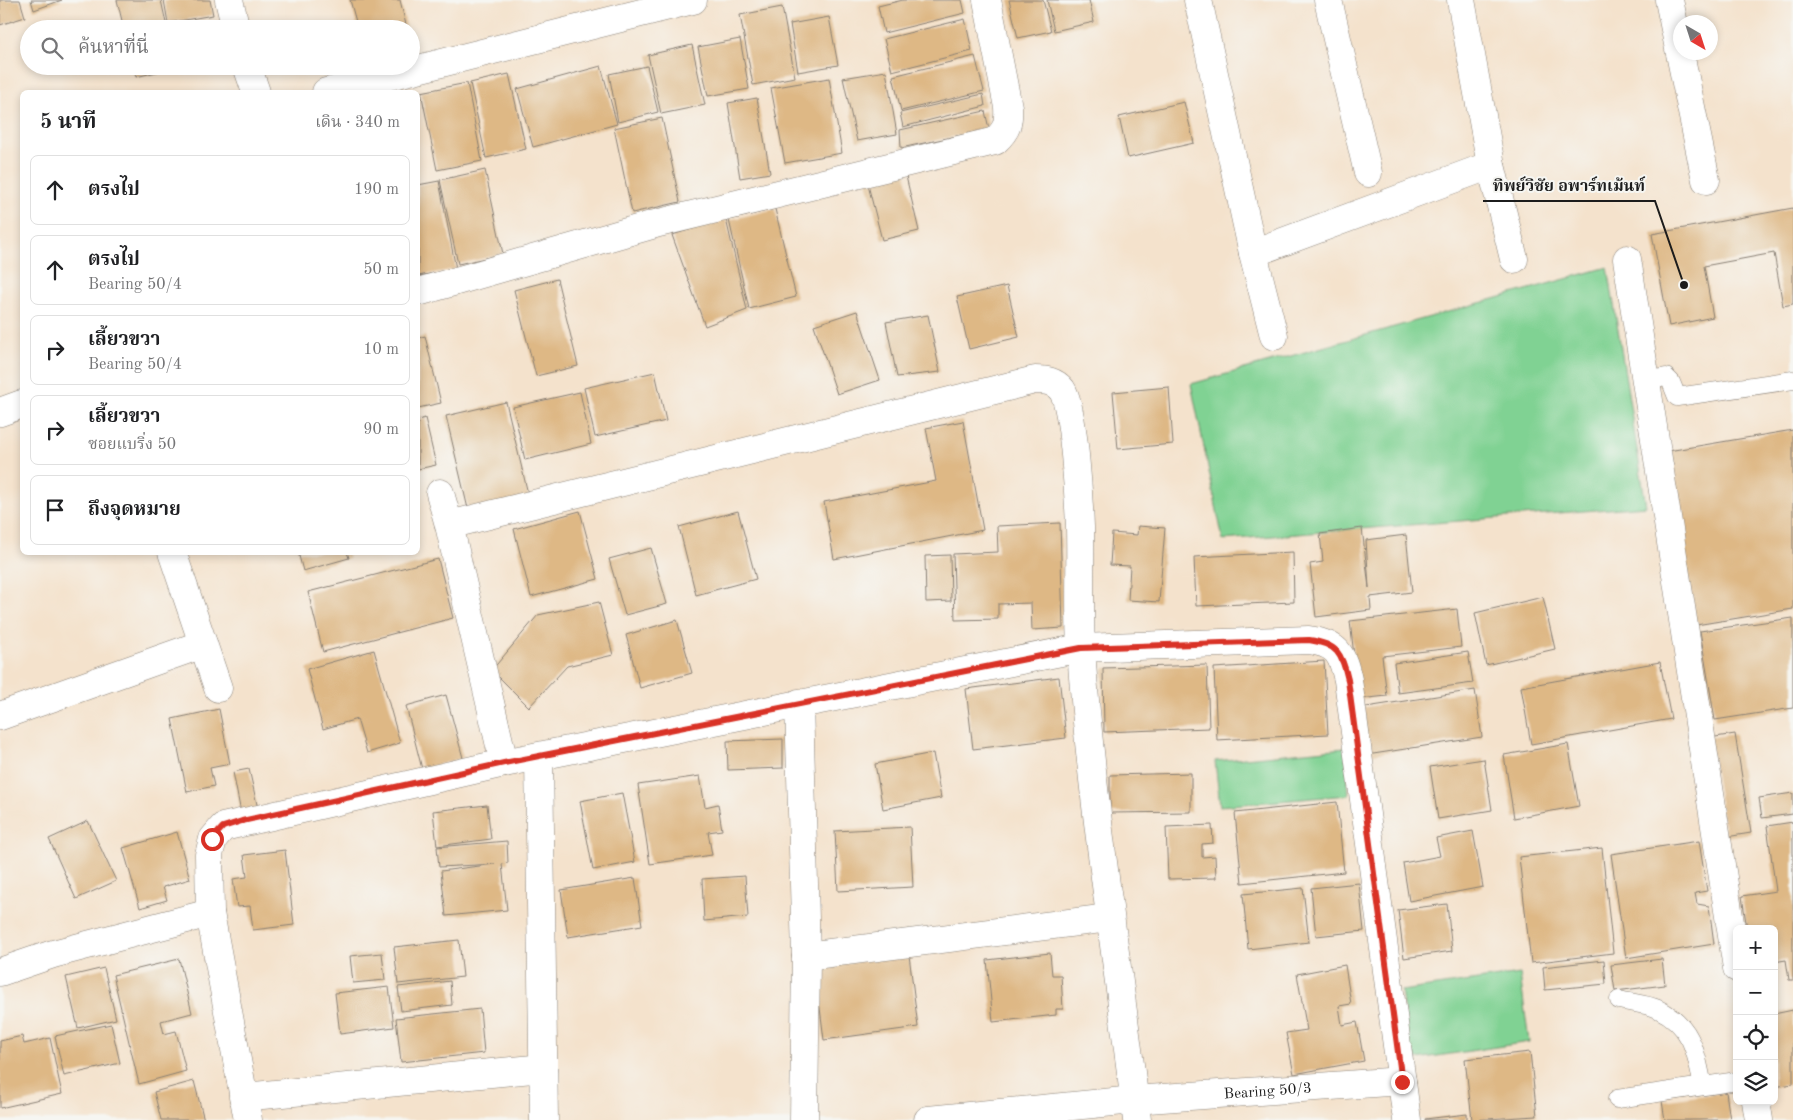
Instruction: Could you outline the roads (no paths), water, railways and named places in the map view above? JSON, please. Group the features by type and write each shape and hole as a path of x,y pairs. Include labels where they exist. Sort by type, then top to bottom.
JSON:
{"street":[{"path":"229,0 234,20"},
{"path":"420,68 693,0"},
{"path":"420,291 674,220 995,141 1004,132 1009,123 1008,107 987,0"},
{"path":"1198,0 1253,252 1274,336"},
{"path":"1328,0 1368,173"},
{"path":"1461,0 1491,165 1514,259"},
{"path":"1669,0 1706,180"},
{"path":"250,75 255,90"},
{"path":"334,90 394,75"},
{"path":"1253,252 1491,165"},
{"path":"1627,259 1733,942"},
{"path":"449,525 1035,380 1046,380 1057,384 1064,393 1071,429 1079,502 1081,648 1093,784 1109,918 1136,1110"},
{"path":"0,412 20,405"},
{"path":"440,494 449,525 504,763"},
{"path":"173,555 218,688"},
{"path":"543,1068 245,1109 210,913 209,855 212,839 223,827 504,763 1081,648 1309,640 1328,642 1337,650 1344,664 1407,1120"},
{"path":"0,716 203,644"},
{"path":"799,703 806,956 804,1120"},
{"path":"539,757 544,1120"},
{"path":"0,972 53,954 210,913"},
{"path":"806,956 1109,918"},
{"name":"Bearing 50/3","path":"928,1120 1136,1110 1402,1082"},
{"path":"1757,1105 1759,1120"}],"lane":[{"path":"1646,381 1666,377 1671,382 1678,397 1793,380"},
{"path":"1620,1000 1657,1008 1683,1027 1695,1049 1703,1086"},
{"path":"1617,1099 1733,1082"}],"place":[{"name":"ทิพย์วิชัย อพาร์ทเม้นท์","path":"1684,285"}]}
